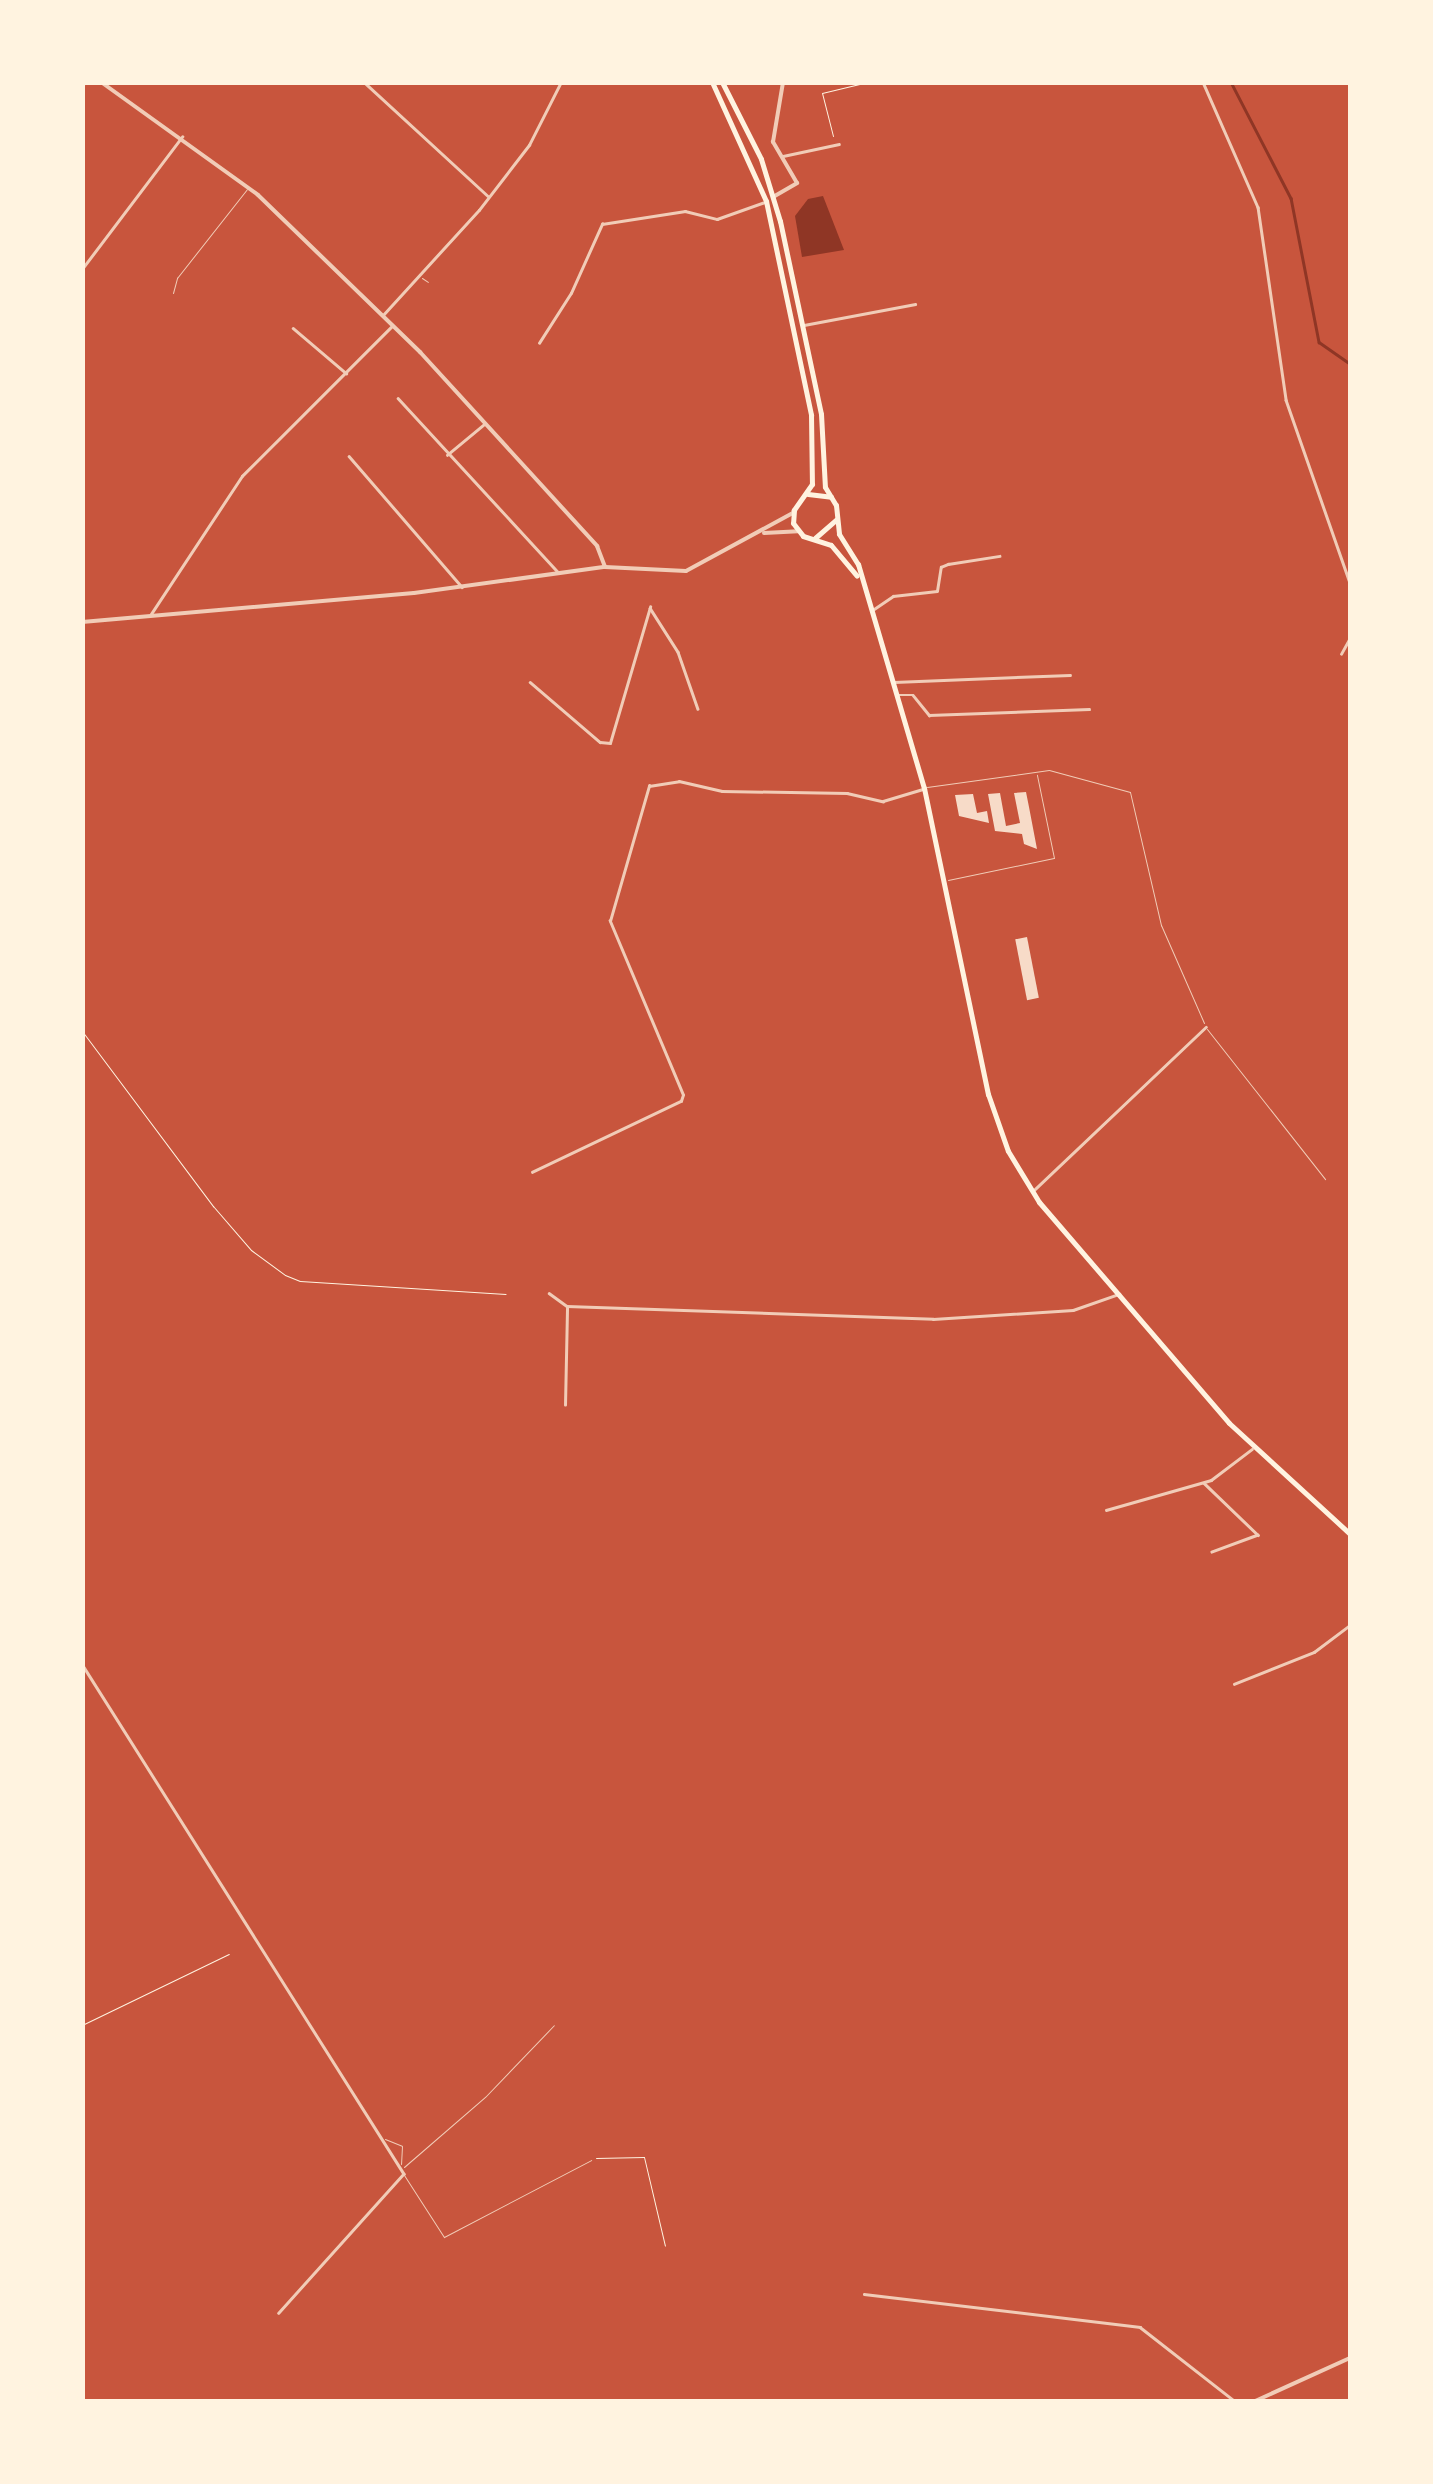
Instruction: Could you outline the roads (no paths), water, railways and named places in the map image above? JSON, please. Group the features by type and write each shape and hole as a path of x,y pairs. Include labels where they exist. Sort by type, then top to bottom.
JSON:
{"main road":[{"path":"712,82 766,201 813,426 814,478 793,513 798,531 831,545 857,576 870,611 924,788 996,1120 1032,1192 1252,1449 1350,1534"},
{"path":"722,82 774,197 802,326 836,520 858,564 857,576"},
{"path":"805,496 831,497"},
{"path":"812,539 836,520"}],"street":[{"path":"100,82 249,187 392,326 484,424 597,546 605,567"},
{"path":"364,82 489,197"},
{"path":"382,316 489,197 529,144 561,82"},
{"path":"774,197 797,183 772,133 783,82"},
{"path":"1202,82 1258,206 1286,400 1350,583"},
{"path":"82,270 182,137"},
{"path":"782,157 837,144"},
{"path":"539,344 571,293 602,224 686,211 723,218 766,201"},
{"path":"802,326 915,304"},
{"path":"152,614 242,476 392,326"},
{"path":"293,328 347,374"},
{"path":"398,398 559,573"},
{"path":"448,456 484,424"},
{"path":"349,456 463,588"},
{"path":"82,622 463,588 605,567 692,570 764,533 793,513"},
{"path":"764,533 798,531"},
{"path":"870,611 892,596 937,591 940,570 948,564 1000,556"},
{"path":"530,682 600,742 610,743 650,607 678,652 698,709"},
{"path":"1341,654 1350,638"},
{"path":"892,682 1070,674"},
{"path":"896,695 913,695 928,715 1089,708"},
{"path":"532,1172 683,1095 610,921 649,786 679,780 722,791 792,791 884,800 924,788"},
{"path":"1032,1192 1206,1028"},
{"path":"548,1293 565,1305 976,1318 1073,1310 1120,1293"},
{"path":"565,1305 565,1405"},
{"path":"1106,1510 1202,1482 1252,1449"},
{"path":"1202,1482 1258,1532 1254,1540 1212,1552"},
{"path":"1234,1684 1314,1652 1350,1625"},
{"path":"82,1664 401,2170 279,2313"},
{"path":"864,2294 1140,2327 1236,2402"},
{"path":"1253,2402 1350,2358"}],"lane":[{"path":"173,292 177,278 249,187"},
{"path":"419,276 428,282"},
{"path":"924,788 964,777 1063,772 1133,795 1165,940 1206,1028 1325,1179"},
{"path":"945,881 1054,858 1037,774"},
{"path":"401,2170 486,2096 554,2024"},
{"path":"381,2140 402,2146 401,2170 444,2237 591,2160"}],"waterway":[{"path":"1231,82 1291,198 1319,342 1350,364"}]}
